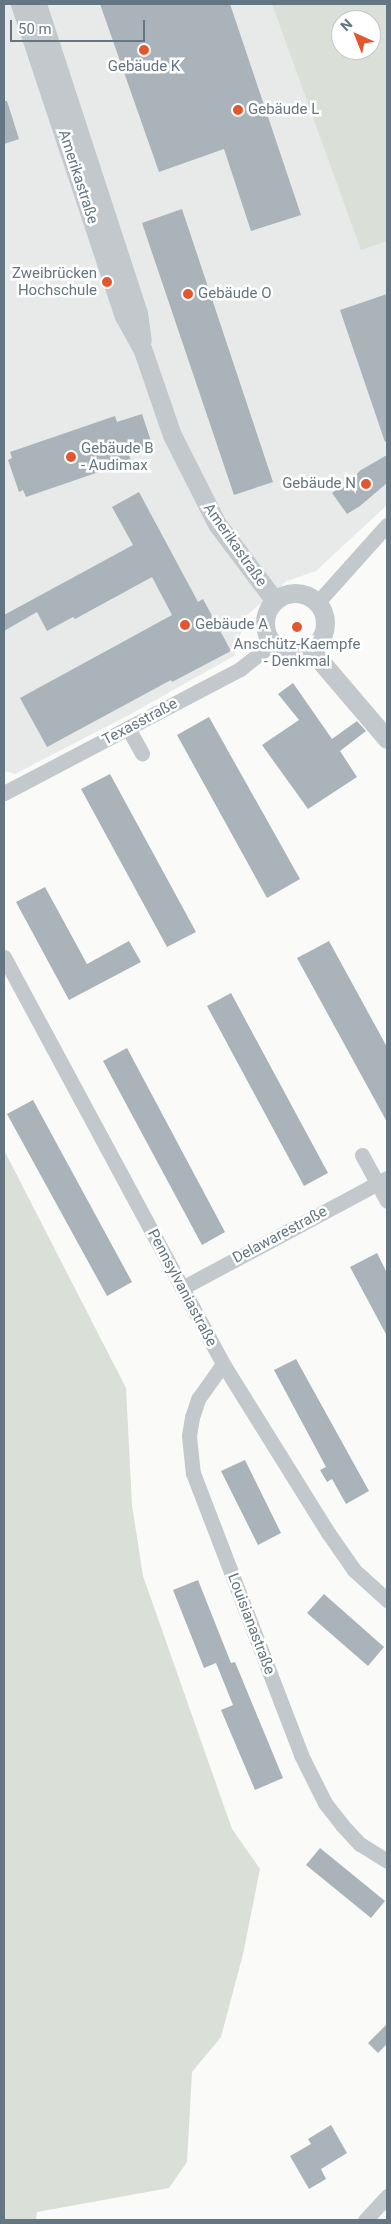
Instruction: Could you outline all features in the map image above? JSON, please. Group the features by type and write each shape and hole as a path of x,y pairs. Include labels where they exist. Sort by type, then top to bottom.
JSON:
{"street":[{"name":"Amerikastraße","path":"20,4 124,316 142,348 172,435 206,504 240,556 275,601"},
{"name":"Amerikastraße","path":"37,4 138,313 142,348"},
{"path":"317,603 387,525"},
{"path":"287,594 300,594 317,603 322,610 325,628 323,636 310,650 301,653 290,653 281,650 273,644 268,637 265,622 267,614 275,601 287,594"},
{"name":"Texasstraße","path":"4,794 240,668 273,644"},
{"path":"310,650 387,739"},
{"path":"128,728 142,753"},
{"name":"Pennsylvaniastraße","path":"4,957 223,1364 334,1542 354,1570 387,1600"},
{"path":"362,1155 382,1180 387,1201"},
{"name":"Delawarestraße","path":"182,1288 382,1180"},
{"name":"Louisianastraße","path":"223,1364 198,1399 192,1417 189,1436 193,1473 309,1771 325,1803 360,1844 387,1861"},
{"path":"365,2220 387,2196"}],"shaded area":[{"path":"4,4 387,4 387,505 316,571 287,581 246,616 234,656 129,715 15,774 4,771"},
{"path":"272,4 387,4 387,241 361,250"},
{"path":"4,1150 126,1388 132,1505 143,1576 232,1829 260,1869 243,1954 221,2037 192,2072 187,2162 169,2188 37,2212 36,2220 4,2220"}],"building":[{"path":"100,4 230,4 301,215 251,231 224,149 159,172"},
{"path":"4,101 7,101 19,139 4,144"},
{"name":"Gebäude O","path":"182,209 273,482 234,495 142,223"},
{"path":"387,294 387,441 385,442 340,310"},
{"name":"Gebäude B - Audimax","path":"142,414 153,447 129,455 131,461 26,497 23,490 19,492 8,460 12,458 10,452 115,416 117,422"},
{"name":"Gebäude N","path":"387,455 387,483 360,506 347,514 332,493 344,486 361,470"},
{"name":"Gebäude A","path":"139,492 198,602 203,599 231,651 172,682 171,680 47,747 20,698 172,615 152,577 75,619 73,617 47,631 37,612 4,631 4,615 133,545 112,507"},
{"path":"293,683 332,739 357,721 366,731 340,751 357,777 308,809 262,745 299,720 278,694"},
{"path":"209,717 300,879 267,898 177,735"},
{"path":"110,774 196,932 167,947 81,789"},
{"path":"45,887 87,964 129,941 141,962 69,1000 16,902"},
{"path":"329,941 387,1047 387,1122 297,958"},
{"path":"231,993 328,1173 304,1186 207,1006"},
{"path":"127,1048 225,1232 202,1245 103,1061"},
{"path":"33,1100 132,1282 107,1296 7,1114"},
{"path":"377,1253 387,1273 387,1336 350,1267"},
{"path":"296,1359 369,1491 346,1504 332,1479 327,1482 320,1470 326,1467 274,1370"},
{"path":"245,1460 281,1533 258,1545 221,1471"},
{"path":"198,1580 231,1663 235,1662 283,1778 255,1790 221,1710 233,1705 216,1663 204,1668 173,1590"},
{"path":"324,1594 384,1647 368,1666 307,1613"},
{"path":"320,1848 385,1901 371,1918 306,1865"},
{"path":"387,2024 387,2044 378,2053 368,2043"},
{"path":"331,2125 347,2153 321,2169 326,2179 309,2189 290,2156 311,2144 308,2139"}],"place":[{"name":"Gebäude K","path":"144,50"},
{"name":"Gebäude L","path":"238,110"},
{"name":"Zweibrücken Hochschule","path":"107,282"},
{"name":"Gebäude O","path":"188,294"},
{"name":"Gebäude B - Audimax","path":"71,457"},
{"name":"Gebäude N","path":"366,484"},
{"name":"Gebäude A","path":"185,625"},
{"name":"Anschütz-Kaempfe - Denkmal","path":"297,627"}]}
